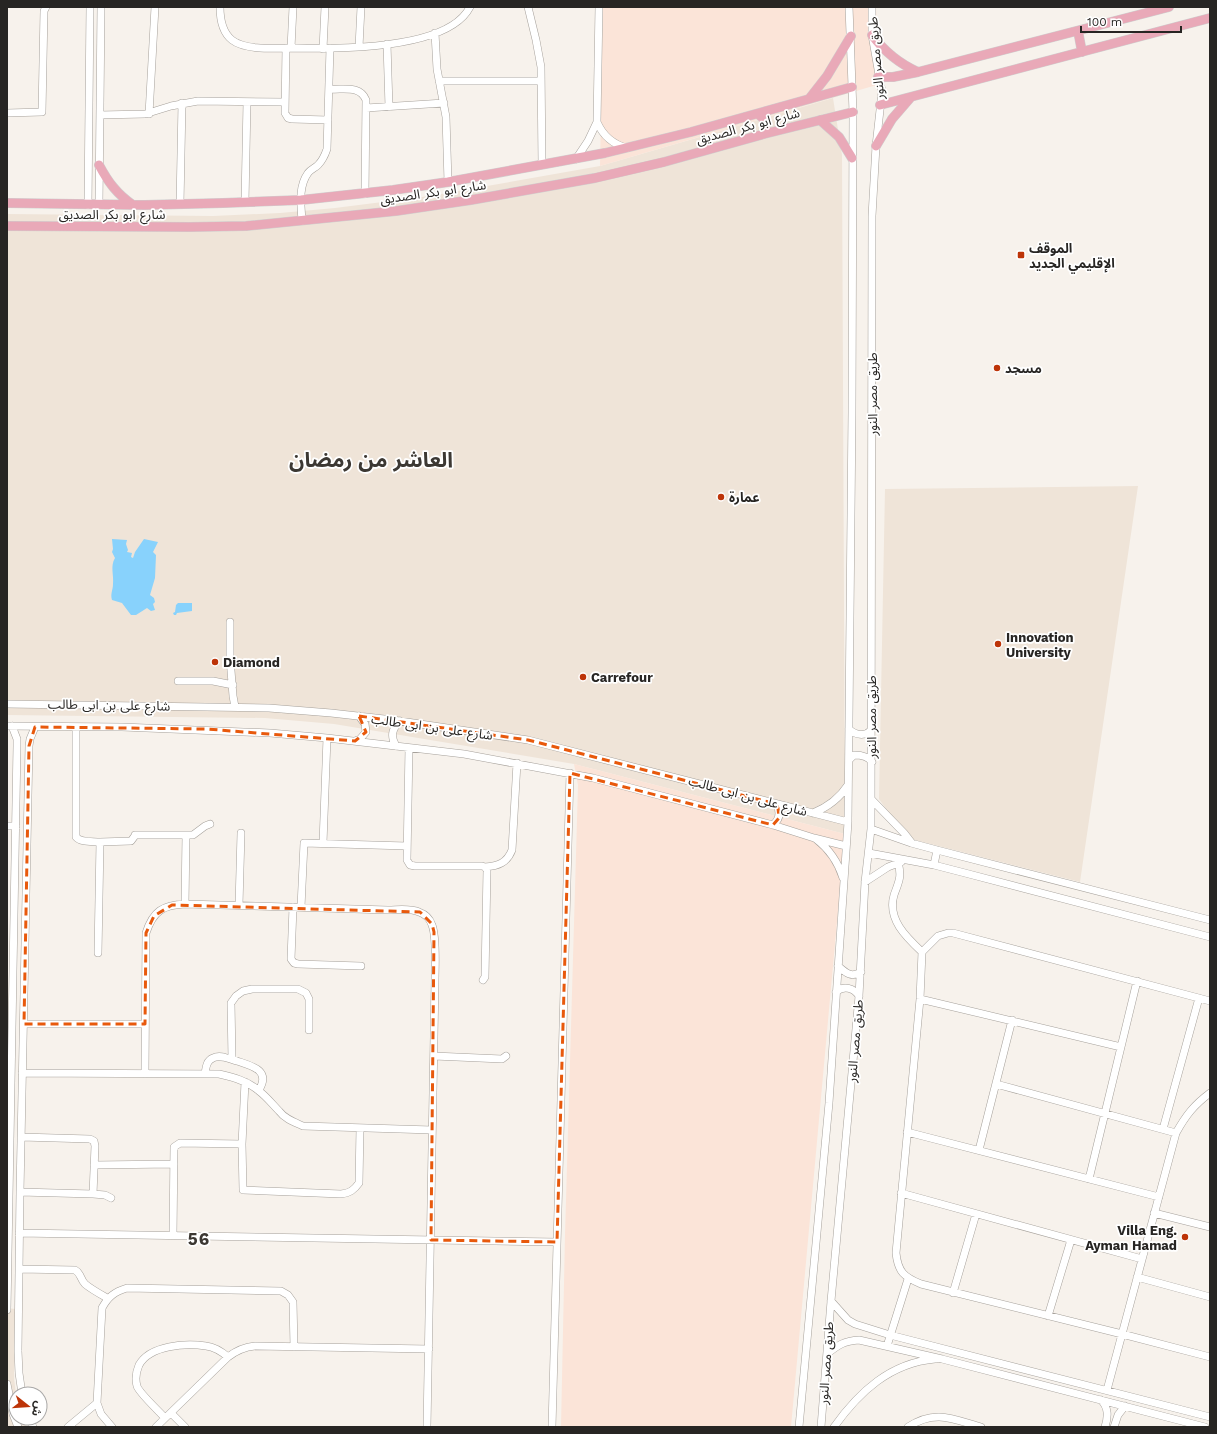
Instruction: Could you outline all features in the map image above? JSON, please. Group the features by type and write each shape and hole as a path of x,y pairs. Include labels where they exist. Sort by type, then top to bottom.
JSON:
{"main road":[{"path":"878,77 893,77 918,72 1169,7"},
{"path":"880,105 1210,18"},
{"path":"1078,31 1082,52"},
{"path":"872,35 893,57 918,72"},
{"path":"809,99 827,76 851,36"},
{"name":"شارع ابو بكر الصديق","path":"7,203 88,205 180,204 301,200 365,194 448,182 576,159 627,148 758,114 852,87"},
{"path":"876,146 892,119 912,96"},
{"name":"شارع ابو بكر الصديق","path":"7,226 246,226 402,210 471,200 594,178 664,162 764,134 853,112"},
{"path":"758,114 764,121 766,129 764,134"},
{"path":"820,120 839,137 852,158"},
{"path":"99,165 110,184 117,192 134,204"}],"street":[{"path":"7,112 42,112 44,11 46,7"},
{"path":"88,205 90,7"},
{"path":"99,205 101,7"},
{"path":"149,114 155,7"},
{"path":"220,7 221,24 226,34 232,40 246,47 289,48 359,47 413,40 435,33 456,23 463,17 470,7"},
{"path":"292,7 285,113 288,118 292,119 328,120"},
{"path":"302,221 301,190 304,180 309,171 318,165 324,158 327,149 330,89 325,7"},
{"path":"359,47 361,7"},
{"path":"528,7 539,53 541,80 542,165"},
{"path":"576,159 588,141 597,122 599,7"},
{"name":"طريق مصر النور","path":"799,1427 829,1103 848,822 853,112 850,7"},
{"name":"طريق مصر النور","path":"821,1427 861,972 865,882 872,829 872,216 876,146 882,92 878,77 872,35 872,7"},
{"path":"435,33 439,81 444,103 447,129 448,182"},
{"path":"387,44 389,106"},
{"path":"439,81 541,80"},
{"path":"330,89 359,90 364,94 366,100 365,194"},
{"path":"100,115 149,114 182,103 198,101 285,102"},
{"path":"245,202 247,102"},
{"path":"180,204 182,103"},
{"path":"366,108 444,103"},
{"path":"597,122 605,137 619,146 627,148"},
{"path":"88,188 99,188"},
{"path":"230,622 230,658 235,707"},
{"path":"178,681 213,681 232,685"},
{"name":"شارع على بن ابى طالب","path":"7,704 269,708 400,721 528,740 848,822"},
{"path":"355,741 360,739 366,732 365,724 359,716"},
{"path":"396,746 392,732 400,721"},
{"path":"7,1310 11,1021 10,972 16,826 17,739 9,726"},
{"name":"شارع على بن ابى طالب","path":"9,726 207,729 327,738 464,754 570,773 773,825 846,846"},
{"path":"21,1386 19,1373 18,1302 22,1073 30,739 35,726"},
{"path":"76,727 76,837 78,839 81,841 100,842 131,841 135,836 193,835 210,824"},
{"path":"849,729 854,733 860,734 866,734 871,730"},
{"path":"323,843 327,738"},
{"path":"409,748 406,860 410,865 415,866 485,867 496,866 509,858 512,850 517,763"},
{"path":"849,760 854,755 868,758 872,762"},
{"path":"552,1427 570,773"},
{"path":"813,813 823,809 833,802 842,794 848,784"},
{"path":"872,800 904,833 911,843"},
{"path":"773,825 776,822 779,813 776,804"},
{"path":"7,826 16,826"},
{"path":"872,829 911,843 1210,920"},
{"path":"239,905 241,833"},
{"path":"185,904 186,835"},
{"path":"814,838 828,850 833,857 844,882"},
{"path":"98,953 100,842"},
{"path":"361,966 298,964 294,963 291,959 304,843 407,846"},
{"path":"934,866 937,850"},
{"path":"869,853 934,866 1210,937"},
{"path":"865,882 898,862 908,861"},
{"path":"898,862 901,872 900,881 894,895 891,908 902,932 909,941 922,952"},
{"path":"483,980 485,977 486,954 487,870 485,867"},
{"path":"145,1074 146,933 154,916 162,909 172,905 185,904 412,910 420,912 427,917 432,924 434,932 435,981 427,1427"},
{"path":"1210,1001 953,933 938,936 922,952 920,999 896,1253 897,1263 901,1272 908,1279 921,1284 1210,1357"},
{"path":"838,966 846,974 854,975 861,972"},
{"path":"1089,1179 1137,982"},
{"path":"836,992 839,989 847,988 854,990 859,996"},
{"path":"232,1059 231,1004 236,996 243,991 252,989 298,989 306,993 310,999 309,1030"},
{"path":"1163,1129 1199,998"},
{"path":"920,999 1121,1047"},
{"path":"11,1021 24,1013"},
{"path":"980,1150 1012,1020"},
{"path":"11,1021 24,1025 145,1024"},
{"path":"205,1074 206,1065 213,1058 221,1056 232,1059 255,1067 260,1071 263,1078 259,1090"},
{"path":"434,1056 502,1059 506,1056"},
{"path":"22,1073 205,1074 226,1076 245,1082 259,1090 290,1121 303,1126 432,1130"},
{"path":"245,1082 242,1144 243,1190 349,1194 359,1183 360,1128"},
{"path":"996,1084 1176,1132"},
{"path":"1107,1390 1176,1132 1185,1116 1196,1103 1210,1093"},
{"path":"9,1104 22,1104"},
{"path":"907,1132 1158,1197"},
{"path":"21,1137 90,1138 94,1141 93,1194"},
{"path":"173,1236 174,1148 180,1143 242,1144"},
{"path":"94,1165 174,1164"},
{"path":"20,1192 93,1194 105,1195 111,1198"},
{"path":"901,1193 1142,1259"},
{"path":"1154,1213 1210,1228"},
{"path":"953,1293 976,1214"},
{"path":"19,1233 557,1242"},
{"path":"1048,1316 1071,1240"},
{"path":"19,1269 75,1270 80,1274 85,1284 107,1298"},
{"path":"1137,1277 1210,1298"},
{"path":"887,1346 908,1279"},
{"path":"112,1427 101,1414 96,1403 102,1308 107,1298 116,1291 127,1288 281,1291 288,1295 292,1302 294,1347"},
{"path":"831,1301 848,1320 855,1324 890,1335 1210,1417"},
{"path":"7,1302 18,1302"},
{"path":"7,1313 18,1314"},
{"path":"827,1354 837,1346 848,1341 859,1340 999,1373 1205,1427"},
{"path":"165,1418 137,1388 137,1370 141,1362 148,1355 156,1350 176,1345 206,1346 218,1350 228,1357"},
{"path":"156,1427 228,1357 235,1351 245,1346 429,1349"},
{"path":"834,1427 848,1407 865,1390 882,1377 921,1361 942,1359"},
{"path":"999,1373 1001,1364"},
{"path":"7,1384 13,1414 18,1427"},
{"path":"1101,1400 1106,1405 1107,1411 1108,1418 1105,1427"},
{"path":"68,1427 96,1403"},
{"path":"1114,1427 1118,1415 1125,1406"},
{"path":"171,1413 185,1427"},
{"path":"908,1427 918,1420 934,1416 944,1417 981,1427"}],"highlighted area":[{"path":"359,716 528,740 776,804 778,808 779,818 773,825 570,773 557,1242 431,1240 434,932 432,924 420,912 172,905 154,916 146,933 145,1024 24,1024 29,746 35,727 207,729 355,741 366,732"}],"shaded area":[{"path":"603,7 876,7 880,84 600,166"},
{"path":"833,98 842,155 845,834 574,764 334,724 265,718 7,715 7,214 213,216 280,213 335,208 430,196 600,166"},
{"name":"Innovation University","path":"1138,486 1080,882 907,838 879,799 885,489"},
{"path":"574,764 845,834 791,1427 561,1427 578,785"},
{"path":"7,1308 15,1309 15,1386 8,1386 8,1426 26,1427 7,1427"}],"water":[{"path":"112,539 127,540 127,552 132,553 131,557 133,558 135,552 144,539 158,542 153,552 156,555 155,578 150,595 154,598 155,602 153,604 155,610 151,611 147,608 136,615 131,615 122,603 112,600 112,567 115,558 112,552"},
{"path":"178,603 192,603 192,611 177,613 174,615 173,613 175,612 176,605"}],"place":[{"name":"الموقف الإقليمي الجديد","path":"1021,255"},
{"name":"مسجد","path":"997,368"},
{"name":"عمارة","path":"721,497"},
{"name":"Innovation University","path":"998,644"},
{"name":"Diamond","path":"215,662"},
{"name":"Carrefour","path":"583,677"},
{"name":"Villa Eng. Ayman Hamad","path":"1185,1237"}],"district":[{"name":"العاشر من رمضان","path":"371,459"},
{"name":"56","path":"199,1239"}]}
